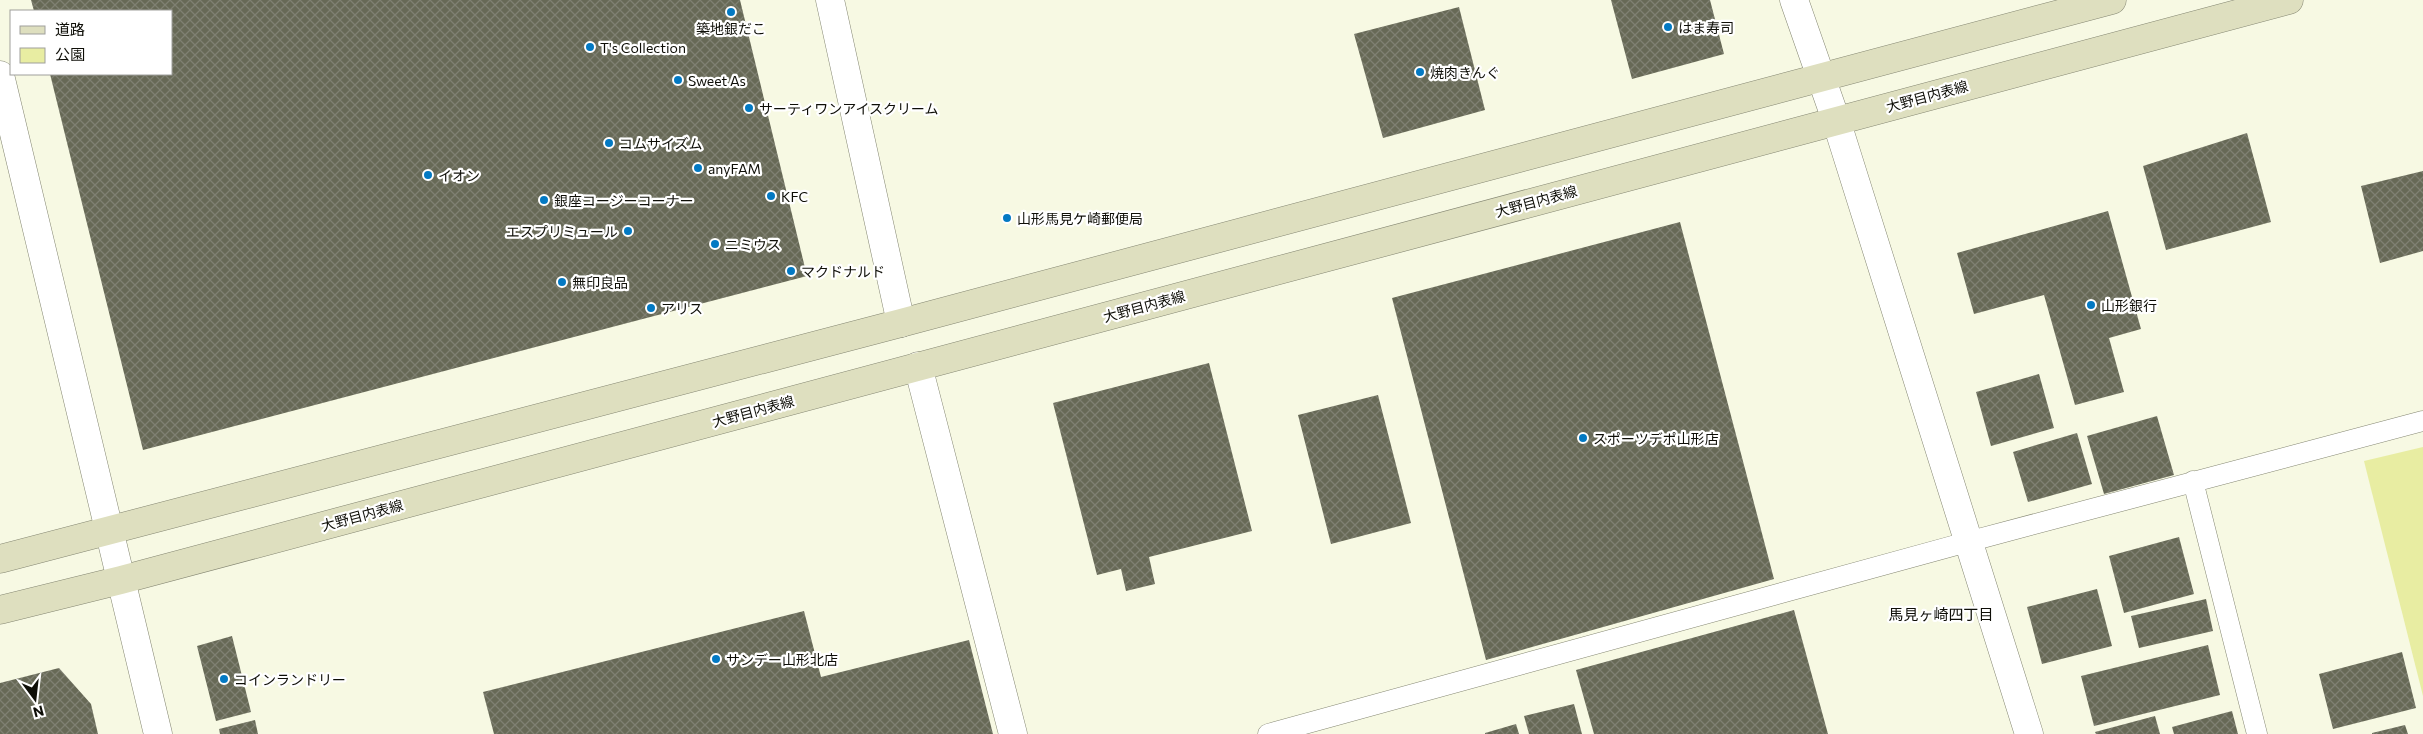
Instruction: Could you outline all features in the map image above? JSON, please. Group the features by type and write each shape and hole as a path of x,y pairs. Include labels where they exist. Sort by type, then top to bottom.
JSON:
{"main road":[{"path":"0,558 901,323 2112,0"},
{"name":"大野目内表線","path":"0,610 121,580 2288,0"}],"street":[{"path":"830,0 901,323"},
{"path":"1794,0 1836,120 1967,542 2029,734"},
{"path":"0,75 158,734"},
{"path":"918,366 1012,734"}],"lane":[{"path":"1268,734 1967,542 2423,421"},
{"path":"2194,481 2257,734"}],"green space":[{"path":"2423,447 2423,696 2364,461"}],"building":[{"name":"イオン","path":"31,0 740,0 807,276 143,450 50,75 172,75 172,10 34,10"},
{"name":"はま寿司","path":"1611,0 1710,0 1724,54 1632,79"},
{"name":"焼肉きんぐ","path":"1459,7 1485,110 1383,138 1354,34"},
{"path":"2247,133 2271,222 2166,250 2143,166"},
{"path":"2423,171 2423,251 2380,263 2361,186"},
{"name":"山形銀行","path":"2108,211 2141,329 2109,338 2124,392 2075,405 2044,295 1974,314 1957,253"},
{"name":"スポーツデポ山形店","path":"1680,222 1774,579 1486,660 1392,298"},
{"path":"1209,363 1252,531 1149,557 1155,584 1126,591 1121,569 1097,575 1053,403"},
{"path":"2039,374 2054,428 1991,446 1976,392"},
{"path":"1378,395 1411,523 1331,544 1298,415"},
{"path":"2157,416 2174,475 2104,494 2087,436"},
{"path":"2077,433 2092,484 2028,502 2013,452"},
{"path":"2179,537 2194,594 2124,613 2109,556"},
{"path":"2097,589 2112,646 2042,664 2027,607"},
{"path":"2206,599 2213,631 2139,648 2131,616"},
{"path":"1794,610 1828,734 1594,734 1576,670"},
{"name":"サンデー山形北店","path":"804,611 821,677 969,640 993,734 494,734 483,692"},
{"name":"コインランドリー","path":"232,636 251,712 216,721 197,646"},
{"path":"2208,645 2220,695 2094,726 2081,676"},
{"path":"2402,652 2416,708 2333,729 2319,674"},
{"path":"59,668 91,704 98,734 0,734 0,683"},
{"path":"1574,704 1582,734 1529,734 1524,716"},
{"path":"2232,711 2238,734 2174,734 2172,727"},
{"path":"2155,716 2160,734 2096,734 2095,732"},
{"name":"コインランドリー","path":"255,720 258,734 220,734 219,729"},
{"path":"1516,724 1519,734 1485,734 1485,733"},
{"path":"2405,725 2408,734 2372,734 2372,733"}],"place":[{"name":"築地銀だこ","path":"731,12"},
{"name":"はま寿司","path":"1668,27"},
{"name":"T's Collection","path":"590,47"},
{"name":"焼肉きんぐ","path":"1420,72"},
{"name":"Sweet As","path":"678,80"},
{"name":"サーティワンアイスクリーム","path":"749,108"},
{"name":"コムサイズム","path":"609,143"},
{"name":"anyFAM","path":"698,168"},
{"name":"イオン","path":"428,175"},
{"name":"KFC","path":"771,196"},
{"name":"銀座コージーコーナー","path":"544,200"},
{"name":"山形馬見ケ崎郵便局","path":"1007,218"},
{"name":"エスプリミュール","path":"628,231"},
{"name":"ニミウス","path":"715,244"},
{"name":"マクドナルド","path":"791,271"},
{"name":"無印良品","path":"562,282"},
{"name":"山形銀行","path":"2091,305"},
{"name":"アリス","path":"651,308"},
{"name":"スポーツデポ山形店","path":"1583,438"},
{"name":"サンデー山形北店","path":"716,659"},
{"name":"コインランドリー","path":"224,679"}],"district":[{"name":"馬見ヶ崎四丁目","path":"1941,614"}]}
